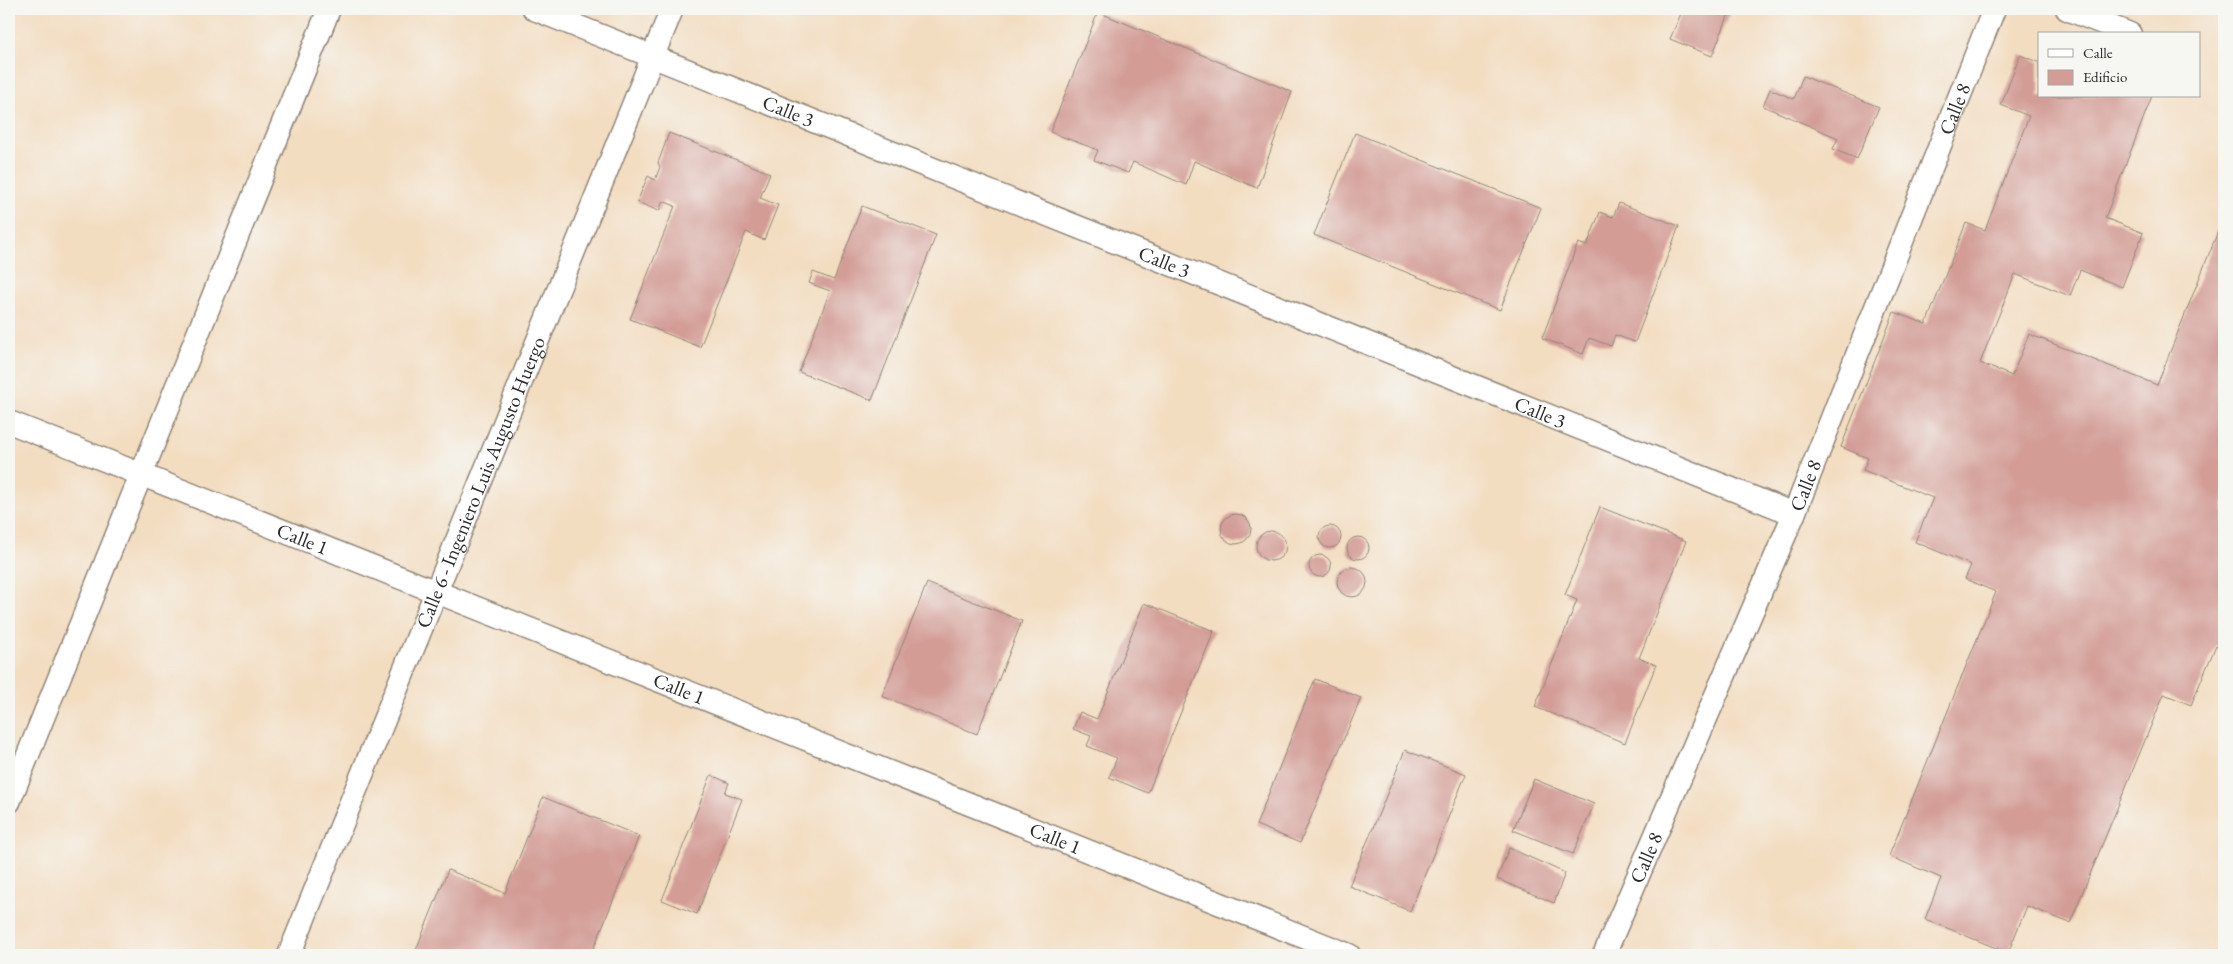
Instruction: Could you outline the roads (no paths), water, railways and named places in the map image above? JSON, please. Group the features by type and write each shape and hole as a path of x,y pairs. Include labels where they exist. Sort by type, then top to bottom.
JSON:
{"street":[{"path":"9,802 329,9"},
{"name":"Calle 3","path":"534,9 1794,514"},
{"name":"Calle 6 - Ingeniero Luis Augusto Huergo","path":"289,955 672,9"},
{"name":"Calle 8","path":"1604,955 1794,514 1994,9"},
{"path":"2067,9 2125,32"},
{"name":"Calle 1","path":"9,422 1348,955"}]}
